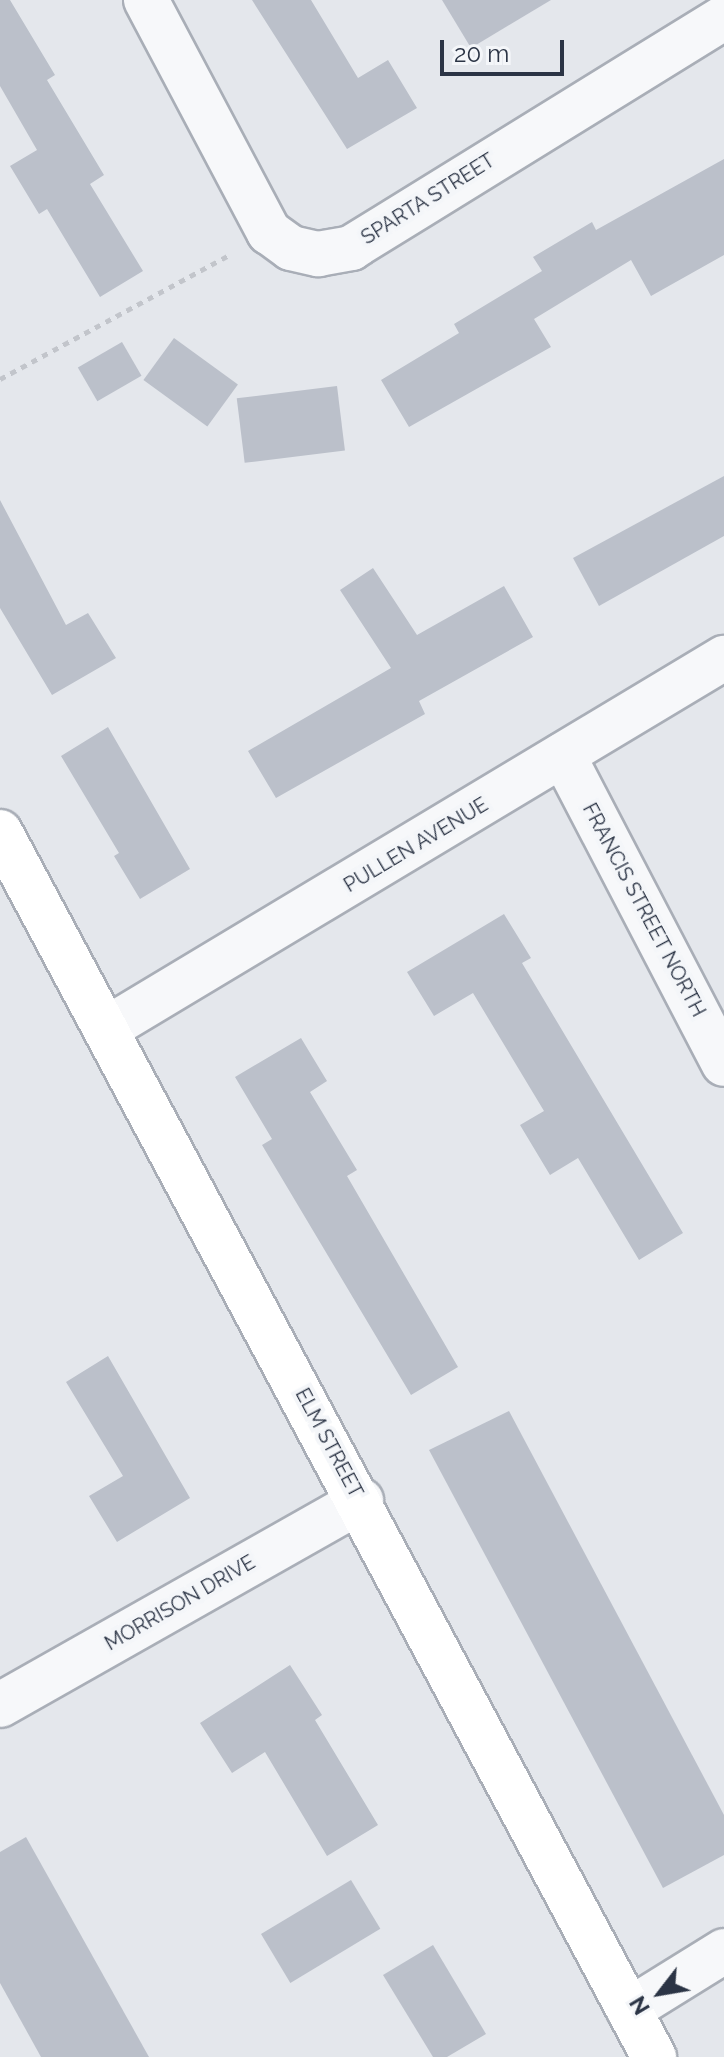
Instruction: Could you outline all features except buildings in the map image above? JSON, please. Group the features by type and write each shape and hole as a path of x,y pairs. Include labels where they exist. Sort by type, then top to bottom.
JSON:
{"main road":[{"name":"ELM STREET","path":"0,832 361,1501 654,2057"}],"street":[{"name":"SPARTA STREET","path":"146,0 254,209 269,232 291,248 318,254 351,248 724,18"},
{"name":"PULLEN AVENUE","path":"106,1029 724,658"},
{"name":"FRANCIS STREET NORTH","path":"563,755 724,1064"},
{"name":"MORRISON DRIVE","path":"0,1705 361,1501"},
{"path":"629,2010 724,1951"}],"path":[{"path":"0,379 235,251"}]}
